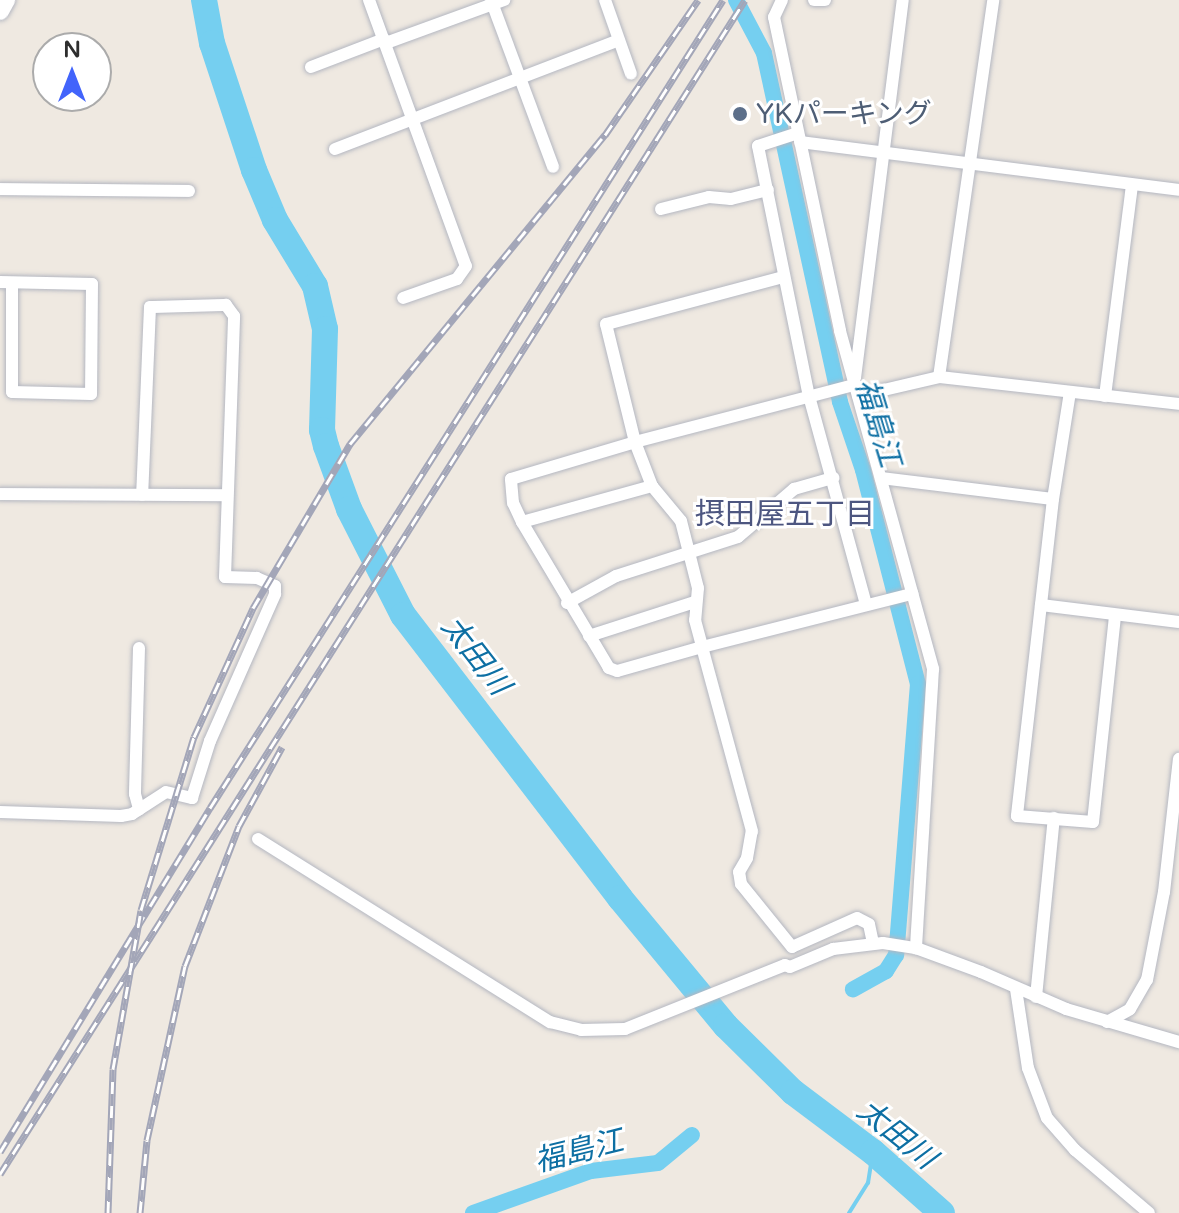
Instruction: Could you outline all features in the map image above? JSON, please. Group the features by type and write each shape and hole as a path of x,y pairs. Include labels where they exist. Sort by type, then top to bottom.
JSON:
{"street":[{"path":"369,0 466,266 457,279 403,298"},
{"path":"605,0 631,74"},
{"path":"782,0 774,17 796,137 854,389 881,478 908,595 933,669 912,947"},
{"path":"814,0 825,0"},
{"path":"854,389 903,0"},
{"path":"939,377 967,164 993,0"},
{"path":"311,67 496,1 519,77 553,167"},
{"path":"335,149 619,40"},
{"path":"866,604 783,277 758,146 766,141 796,137 883,154 1179,190"},
{"path":"1105,396 1132,185"},
{"path":"0,189 189,191"},
{"path":"661,209 709,197 731,199 768,190"},
{"path":"783,277 606,324 635,442 652,486 681,521 698,588 695,620 752,831 747,858 739,872 741,884 792,947 857,918 869,924 878,943"},
{"path":"6,282 92,284 91,394 12,392 6,282"},
{"path":"0,812 121,816 166,792 192,798 210,741 275,594 275,586 257,578 225,577 225,495 234,316 226,305 150,307 142,495"},
{"path":"908,595 617,671 600,659 567,603 522,522 509,484 518,474 813,396 939,377 1179,404"},
{"path":"1070,392 1053,499 1017,816 1093,822 1115,615"},
{"path":"567,603 616,576 738,537 794,489 833,478"},
{"path":"881,478 1053,499"},
{"path":"522,522 652,486"},
{"path":"0,494 225,495"},
{"path":"589,636 695,602"},
{"path":"1041,605 1179,622"},
{"path":"139,648 135,794 139,809"},
{"path":"1107,1022 1130,1009 1149,972 1164,892 1179,759"},
{"path":"1036,997 1054,818"},
{"path":"258,839 550,1022 593,1032 635,1026 785,965 790,967 833,949 878,943 912,947 973,968 1036,997 1107,1022 1179,1042"},
{"path":"1016,989 1028,1068 1047,1118 1075,1150 1149,1213"}],"waterway":[{"name":"太田川","path":"204,0 212,43 254,170 275,220 315,286 325,329 322,430 326,446 349,509 403,615 620,898 726,1026 793,1092 873,1152 942,1213"},
{"name":"福島江","path":"736,0 764,53 840,402 863,470 918,684 896,955 886,971 853,989"},
{"name":"福島江","path":"473,1213 591,1171 658,1163 692,1135"},
{"path":"849,1213 868,1183 873,1152"}],"railway":[{"path":"108,1213 113,1069 141,910 194,737 253,608 350,444 605,135 698,0"},
{"path":"0,1152 210,808 723,0"},
{"path":"0,1174 745,0"},
{"path":"140,1213 147,1140 185,966 239,826 282,747"}],"place":[{"name":"YKパーキング","path":"740,114"}],"district":[{"name":"摂田屋五丁目","path":"785,515"}]}
